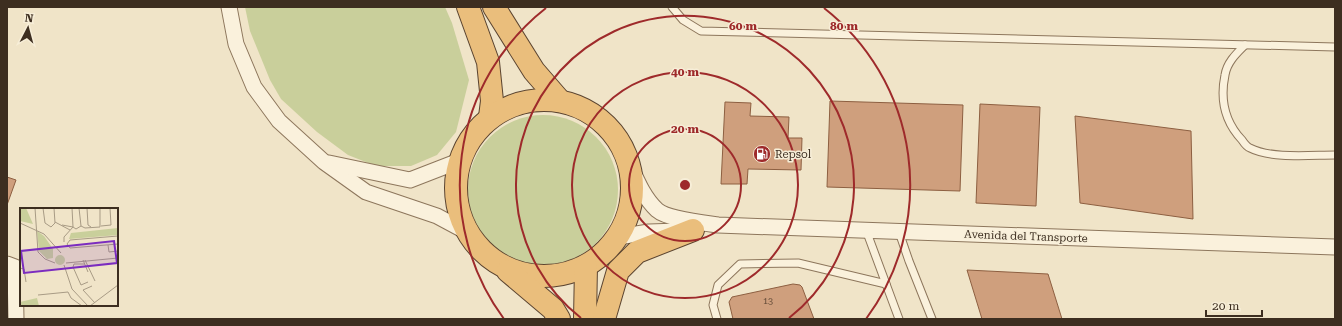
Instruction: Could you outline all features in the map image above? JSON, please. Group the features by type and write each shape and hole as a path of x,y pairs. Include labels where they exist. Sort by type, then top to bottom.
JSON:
{"highway":[{"path":"468,7 488,62 492,101 490,117"},
{"path":"494,7 534,71 560,100"},
{"path":"506,269 546,277 586,266 618,237 628,217 633,189 630,165 616,136 586,110 560,100 517,103 490,117 470,137 459,161 455,192 465,231 506,269 553,309 559,319"},
{"path":"604,319 618,271 637,252 693,230"},
{"path":"585,319 586,266"}],"street":[{"path":"229,7 236,44 254,87 279,121 324,162 366,192 437,216 465,231"},
{"path":"324,162 410,180 459,161"},
{"path":"630,165 642,191 658,211 684,220 718,224"},
{"path":"618,237 649,232 693,230 718,224"},
{"name":"Avenida del Transporte","path":"718,224 1335,247"},
{"path":"7,264 15,267 16,319"}],"lane":[{"path":"672,7 683,20 701,31 1335,47"},
{"path":"1245,45 1233,57 1225,74 1224,98 1226,115 1233,130 1249,148 1270,155 1335,156"},
{"path":"866,230 899,319"},
{"path":"899,231 932,319"},
{"path":"717,319 713,305 718,285 740,264 798,263 886,284"}],"green space":[{"path":"245,7 445,7 452,23 469,80 456,132 437,155 411,166 376,166 348,155 317,132 281,99 270,80 250,31"},
{"path":"543,115 572,121 596,137 612,161 618,190 612,219 596,243 572,259 543,265 514,259 490,243 474,219 468,190 474,161 490,137 514,121"}],"building":[{"path":"830,101 963,105 960,191 827,187"},
{"name":"Repsol","path":"725,102 751,103 750,116 789,117 788,138 802,138 801,170 748,169 747,184 721,184"},
{"path":"980,104 1040,107 1036,206 976,203"},
{"path":"1075,116 1191,131 1193,219 1080,203"},
{"path":"7,177 16,180 7,205"},
{"path":"967,270 1048,274 1062,319 982,319"},
{"path":"793,284 800,285 802,287 814,319 733,319 729,302 732,297"}],"place":[{"name":"Repsol","path":"762,154"}]}
